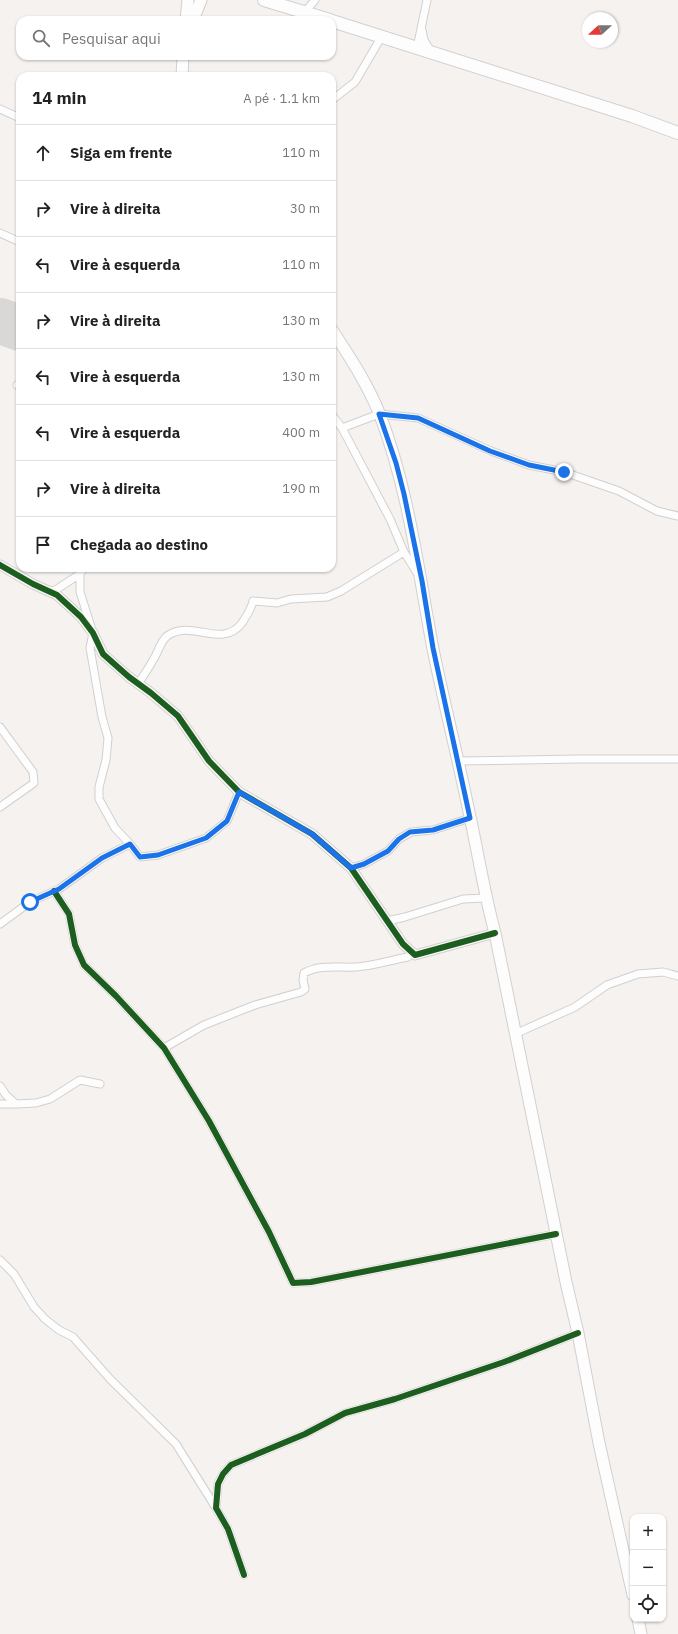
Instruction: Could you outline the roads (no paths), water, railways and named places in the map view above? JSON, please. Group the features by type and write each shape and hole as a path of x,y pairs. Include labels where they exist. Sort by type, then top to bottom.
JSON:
{"highway":[{"path":"264,0 318,16"},
{"path":"336,22 632,116 678,133"}],"main road":[{"path":"186,16 188,0"},
{"path":"195,16 201,0"},
{"path":"182,72 183,60"},
{"path":"336,337 361,378 379,414 402,486 422,581 433,648 486,898 495,933 556,1234 578,1333 599,1443 631,1586"},
{"path":"639,1622 641,1634"}],"street":[{"path":"305,12 315,0"},
{"path":"417,48 422,18 427,0"},
{"path":"422,18 422,32 432,53"},
{"path":"336,97 355,82 382,36"},
{"path":"0,109 16,116"},
{"path":"0,233 16,240"},
{"path":"342,428 379,414 418,418 490,451 529,465 564,472 599,484 619,491 657,511 678,516"},
{"path":"336,420 342,428 390,519 404,552 422,581"},
{"path":"138,684 154,660 163,640 168,635 190,630 222,635 229,634 237,629 249,613 253,601 277,603 291,599 327,597 341,591 404,552"},
{"path":"0,565 57,595 81,617 93,633 90,648 102,717 108,738 106,760 99,786 99,799 115,828 140,857 150,857 203,840 227,821 239,792"},
{"path":"45,589 54,591 81,572"},
{"path":"82,572 80,592 93,633 103,654 178,716 209,762 239,792 312,834 351,868 403,944 415,956 495,933"},
{"path":"0,728 33,772 34,784 0,807"},
{"path":"458,761 678,759"},
{"path":"351,868 364,864 388,851 399,839 410,832 433,830 470,818"},
{"path":"0,924 30,902 54,891 102,858 130,844"},
{"path":"54,891 69,914 75,945 84,965 116,996 164,1048 208,1121 269,1232 292,1283 311,1282 556,1234"},
{"path":"387,921 463,899 486,898"},
{"path":"164,1048 204,1025 255,1006 301,992 305,989 303,980 304,973 310,970 325,967 357,967 408,957"},
{"path":"515,1034 575,1007 607,985 638,974 663,972 678,976"},
{"path":"0,1104 36,1103 50,1100 80,1080 100,1084"},
{"path":"0,1086 6,1095 16,1104"},
{"path":"0,1260 14,1274 34,1307 45,1319 58,1330 73,1337 110,1379 176,1444 228,1529 244,1575"},
{"path":"216,1508 218,1484 223,1474 231,1465 305,1434 345,1413 395,1399 504,1362 578,1333"}]}
